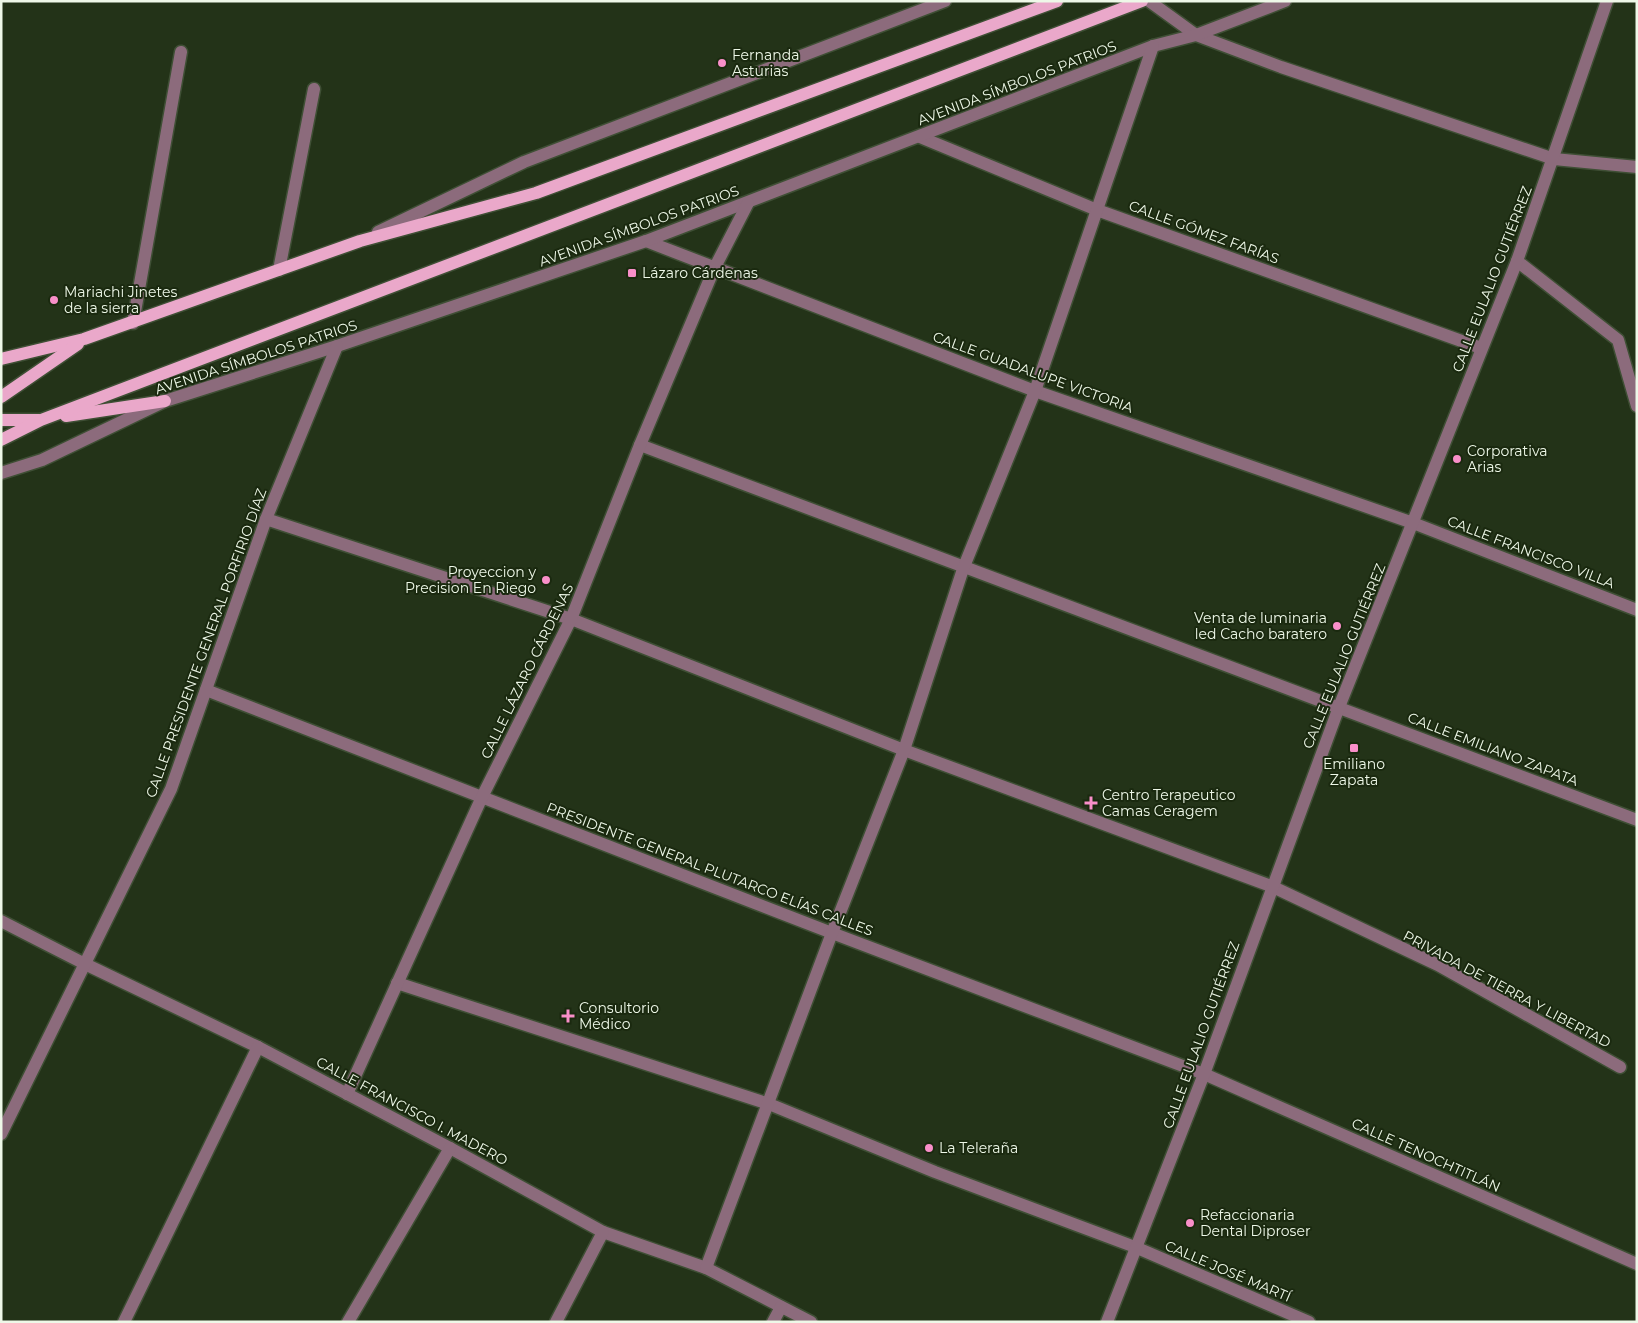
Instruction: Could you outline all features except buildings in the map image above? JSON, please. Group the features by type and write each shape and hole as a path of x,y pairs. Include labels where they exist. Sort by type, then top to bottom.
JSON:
{"main road":[{"path":"1,359 84,340 360,241 536,193 1057,1"},
{"name":"AVENIDA SÍMBOLOS PATRIOS","path":"41,420 1142,1"},
{"path":"1,397 84,340"},
{"path":"1,420 41,420 165,401"},
{"path":"1,440 41,420"}],"street":[{"path":"360,241 524,162 945,1"},
{"path":"1149,1 1196,35 1281,67 1554,159 1637,167"},
{"name":"AVENIDA SÍMBOLOS PATRIOS","path":"1,472 42,460 165,401 337,346 646,241 1153,46 1196,35 1285,1"},
{"name":"CALLE EULALIO GUTIÉRREZ","path":"1108,1322 1135,1247 1204,1074 1271,886 1339,707 1414,523 1517,260 1554,159 1607,1"},
{"path":"706,1268 832,933 904,750 963,568 1035,391 1153,46"},
{"path":"133,323 181,52"},
{"path":"279,270 314,89"},
{"name":"CALLE GÓMEZ FARÍAS","path":"920,137 1097,210 1481,348"},
{"name":"CALLE LÁZARO CÁRDENAS","path":"347,1094 482,798 571,619 640,446 714,269 748,203"},
{"name":"CALLE GUADALUPE VICTORIA","path":"646,241 714,269 1035,391 1414,523"},
{"path":"1517,260 1618,340 1637,406"},
{"name":"CALLE PRESIDENTE GENERAL PORFIRIO DÍAZ","path":"1,1134 171,789 266,518 337,346"},
{"name":"CALLE EMILIANO ZAPATA","path":"640,446 1637,820"},
{"name":"PRIVADA DE TIERRA Y LIBERTAD","path":"266,518 571,619 904,750 1271,886 1438,965 1620,1067"},
{"name":"CALLE FRANCISCO VILLA","path":"1414,523 1637,610"},
{"name":"PRESIDENTE GENERAL PLUTARCO ELÍAS CALLES","path":"206,690 832,933 1204,1074"},
{"name":"CALLE FRANCISCO I. MADERO","path":"1,921 85,964 258,1047 604,1232 706,1268 811,1322"},
{"name":"CALLE JOSÉ MARTÍ","path":"398,983 769,1104 935,1172 1135,1247 1309,1322"},
{"path":"124,1322 258,1047"},
{"name":"CALLE TENOCHTITLÁN","path":"1204,1074 1637,1264"},
{"path":"348,1322 450,1148"},
{"path":"556,1322 604,1232"},
{"path":"773,1322 781,1307"}],"place":[{"name":"Fernanda Asturias","path":"722,63"},
{"name":"Lázaro Cárdenas","path":"632,273"},
{"name":"Mariachi Jinetes de la sierra","path":"54,300"},
{"name":"Corporativa Arias","path":"1457,459"},
{"name":"Proyeccion y Precision En Riego","path":"546,580"},
{"name":"Venta de luminaria led Cacho baratero","path":"1337,626"},
{"name":"Emiliano Zapata","path":"1354,748"},
{"name":"Centro Terapeutico Camas Ceragem","path":"1091,803"},
{"name":"Consultorio Médico","path":"568,1016"},
{"name":"La Teleraña","path":"929,1148"},
{"name":"Refaccionaria Dental Diproser","path":"1190,1223"}]}
